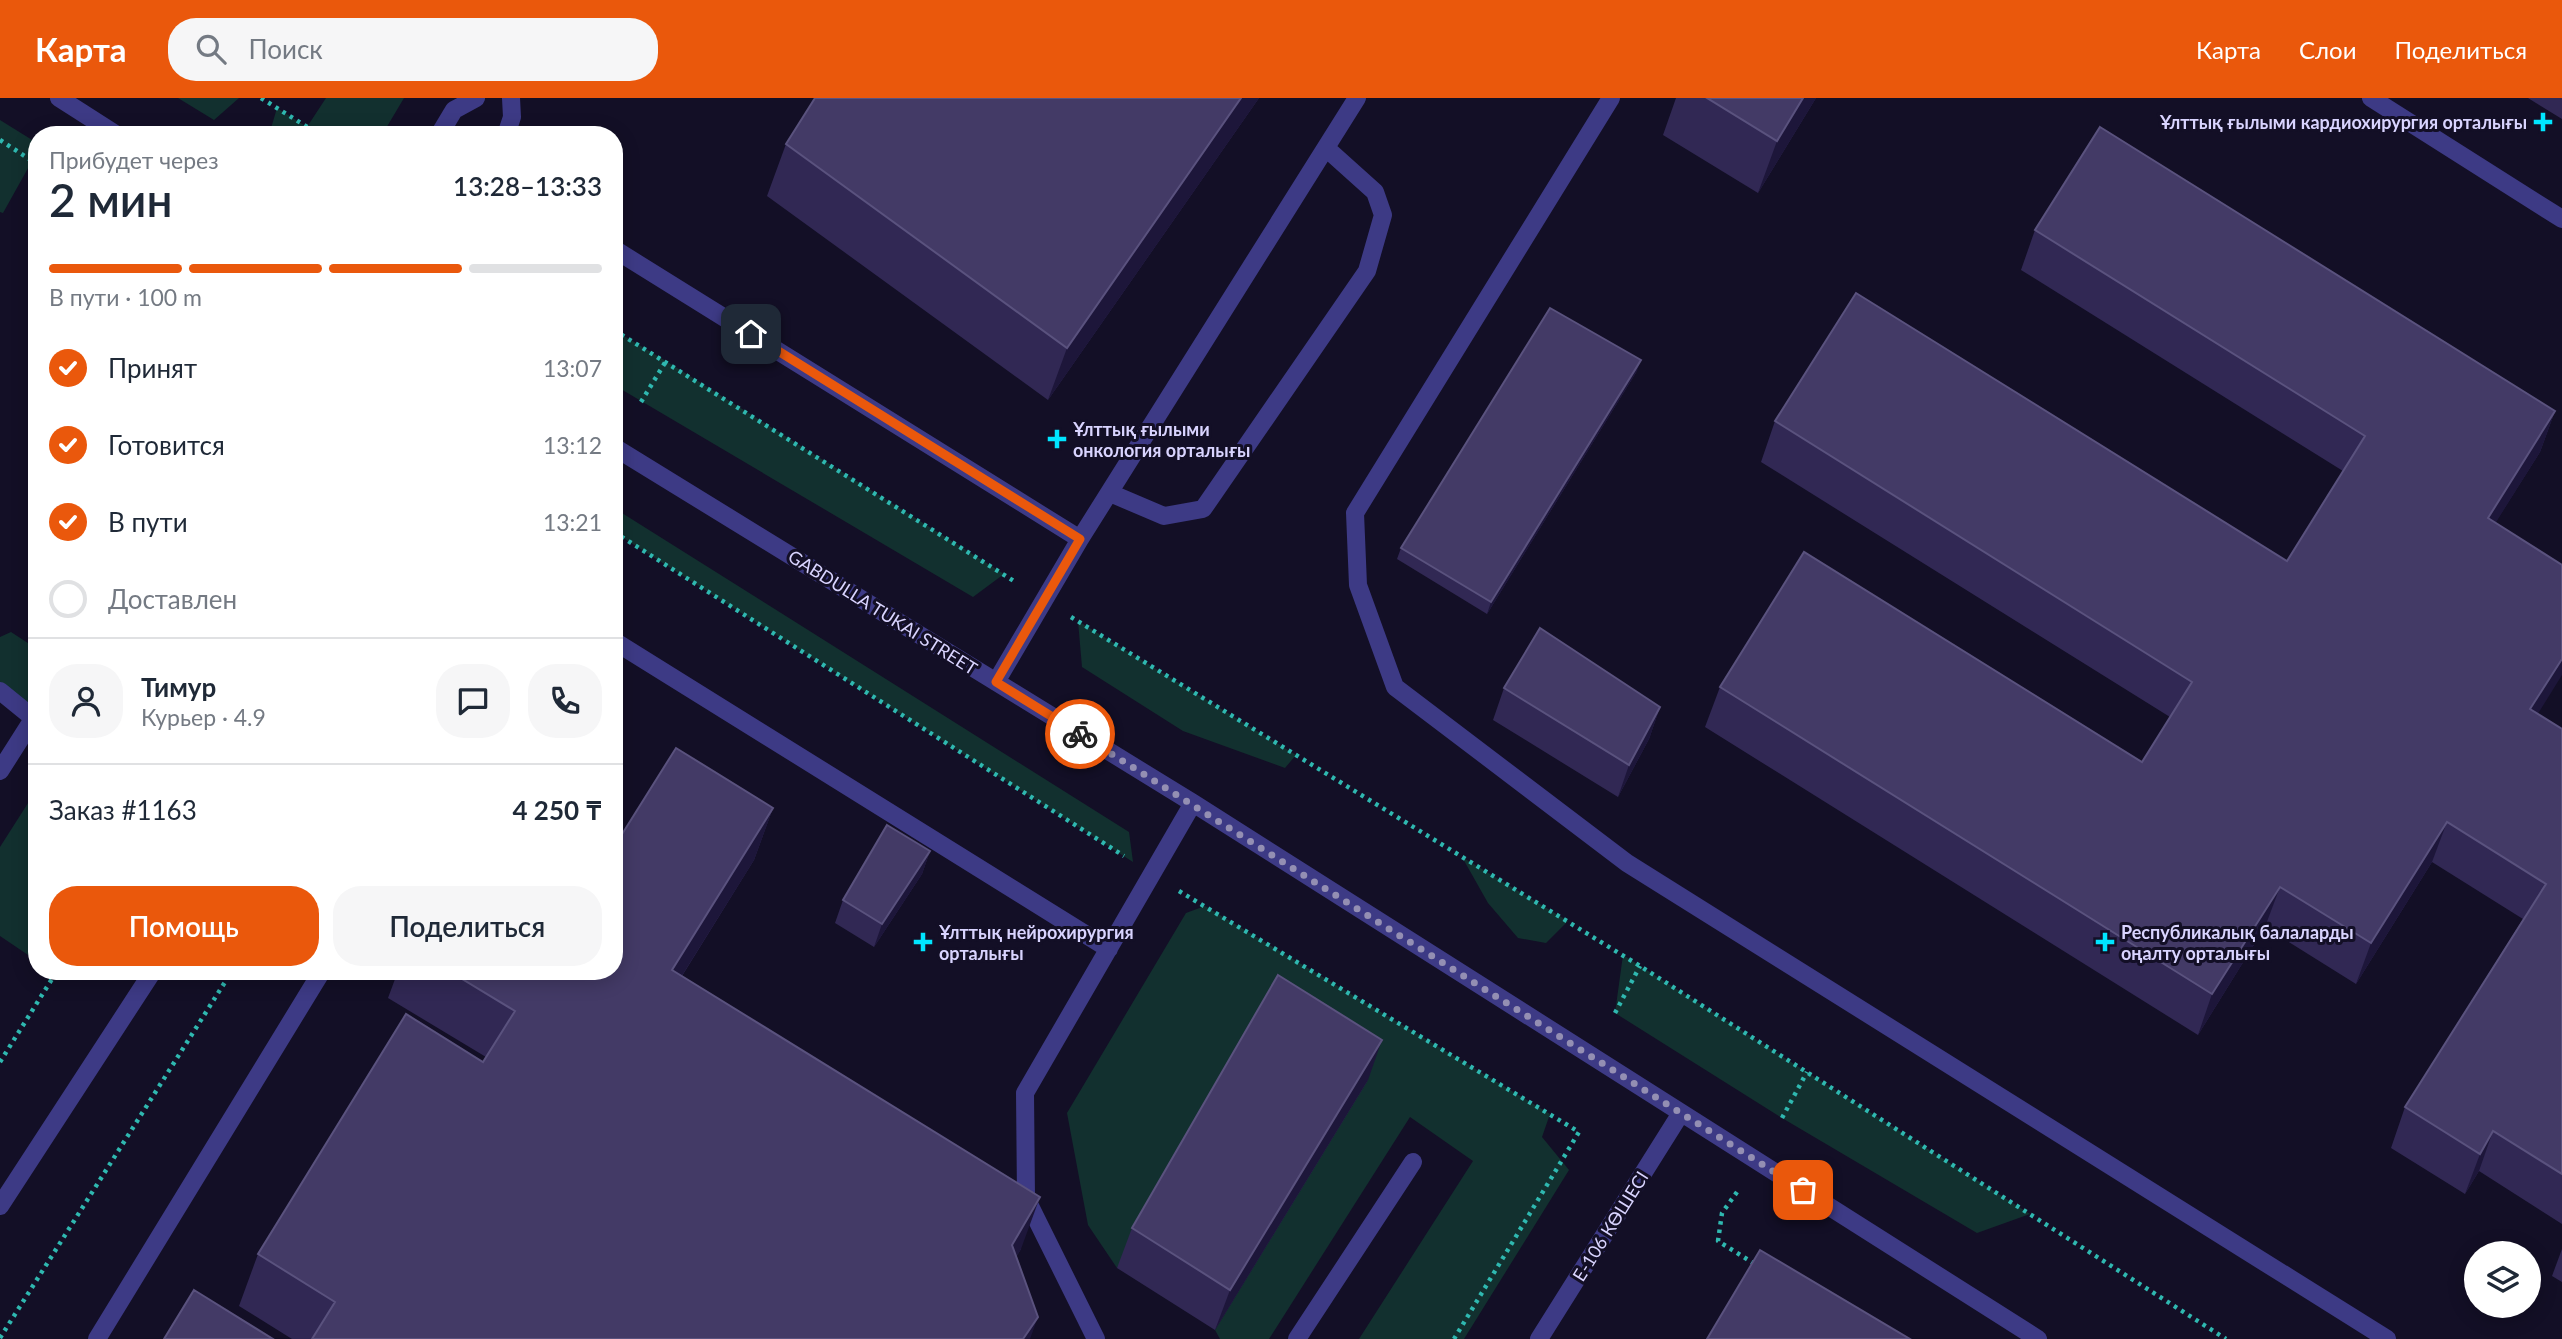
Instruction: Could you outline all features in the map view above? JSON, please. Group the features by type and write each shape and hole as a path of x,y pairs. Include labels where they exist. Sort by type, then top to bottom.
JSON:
{"street":[{"path":"59,98 103,126"},
{"path":"444,126 454,110 476,98"},
{"path":"509,126 512,117 510,98"},
{"path":"996,682 1080,539 1357,98"},
{"path":"1611,98 1354,513 1358,585 1395,687 1627,863 2387,1339"},
{"path":"2371,98 2562,219"},
{"path":"1110,493 1164,516 1203,509 1367,271 1383,215 1375,192 1326,148"},
{"path":"623,255 1080,539"},
{"name":"GABDULLA TUKAI STREET","path":"623,453 1193,803 2038,1339"},
{"path":"623,648 1109,949"},
{"path":"0,691 28,714"},
{"path":"0,771 28,730"},
{"path":"1096,1339 1026,1198 1025,1093 1193,803"},
{"path":"0,1206 147,980"},
{"path":"96,1339 315,980"},
{"name":"Е-106 КӨШЕСІ","path":"1539,1339 1681,1112"},
{"path":"1297,1339 1413,1161"}],"path":[{"path":"261,98 306,126"},
{"path":"0,140 28,158"},
{"path":"623,335 1045,601 1640,966 2226,1339"},
{"path":"642,402 666,361"},
{"path":"623,538 1152,874 1579,1132 1454,1339"},
{"path":"1615,1013 1640,966"},
{"path":"0,1062 51,980"},
{"path":"0,1338 226,980"},
{"path":"1782,1118 1807,1072"},
{"path":"1737,1192 1722,1213 1718,1241 1759,1267"}],"green space":[{"path":"178,98 239,98 214,120"},
{"path":"326,98 404,98 387,126 308,126"},
{"path":"277,108 305,126 272,126"},
{"path":"0,120 28,137 28,168 3,213 0,212"},
{"path":"623,335 1004,574 973,597 623,390"},
{"path":"623,514 1129,832 1133,862 623,538"},
{"path":"1078,621 1296,755 1285,768 1183,731 1082,667"},
{"path":"11,632 28,643 28,714 0,692 0,637"},
{"path":"28,803 28,955 0,936 0,847"},
{"path":"1462,857 1568,921 1546,943 1518,938 1488,903"},
{"path":"1205,906 1550,1114 1542,1137 1569,1170 1464,1339 1359,1339 1473,1161 1410,1117 1269,1339 1220,1339 1215,1330 1367,1080 1263,1015 1117,1268 1088,1225 1067,1113 1186,913"},
{"path":"1623,955 2030,1214 1977,1233 1782,1118 1615,1013"}],"building":[{"path":"815,98 1241,98 1067,348 786,144"},
{"path":"1707,98 1803,98 1777,141"},
{"path":"2100,127 2555,411 2488,518 2562,565 2562,659 2530,709 2562,729 2562,1174 2493,1131 2480,1154 2405,1107 2546,884 2447,822 2371,943 2280,887 2212,994 1720,687 1804,552 2142,762 2192,682 1775,421 1856,293 2287,561 2365,436 2035,230"},
{"path":"1550,308 1641,360 1491,602 1401,548"},
{"path":"1540,628 1660,707 1629,765 1504,688"},
{"path":"676,748 773,808 672,970 1040,1197 1012,1245 1038,1317 1023,1339 312,1339 335,1302 258,1254 406,1014 483,1062 515,1011 464,980 623,980 623,833"},
{"path":"887,825 930,851 882,924 843,900"},
{"path":"1278,975 1382,1040 1230,1290 1132,1228"},
{"path":"1760,1250 1910,1339 1707,1339"},
{"path":"194,1290 273,1339 164,1339"}],"way so far":[{"path":"1080,734 1803,1190"}],"place":[{"name":"Ұлттық ғылыми кардиохирургия орталығы","path":"2543,122"},
{"name":"Ұлттық ғылыми онкология орталығы","path":"1057,439"},
{"name":"Ұлттық нейрохирургия орталығы","path":"923,942"},
{"name":"Республикалық балаларды оңалту орталығы","path":"2105,942"}],"route":[{"path":"751,334 1080,539 996,682 1080,734"}]}
